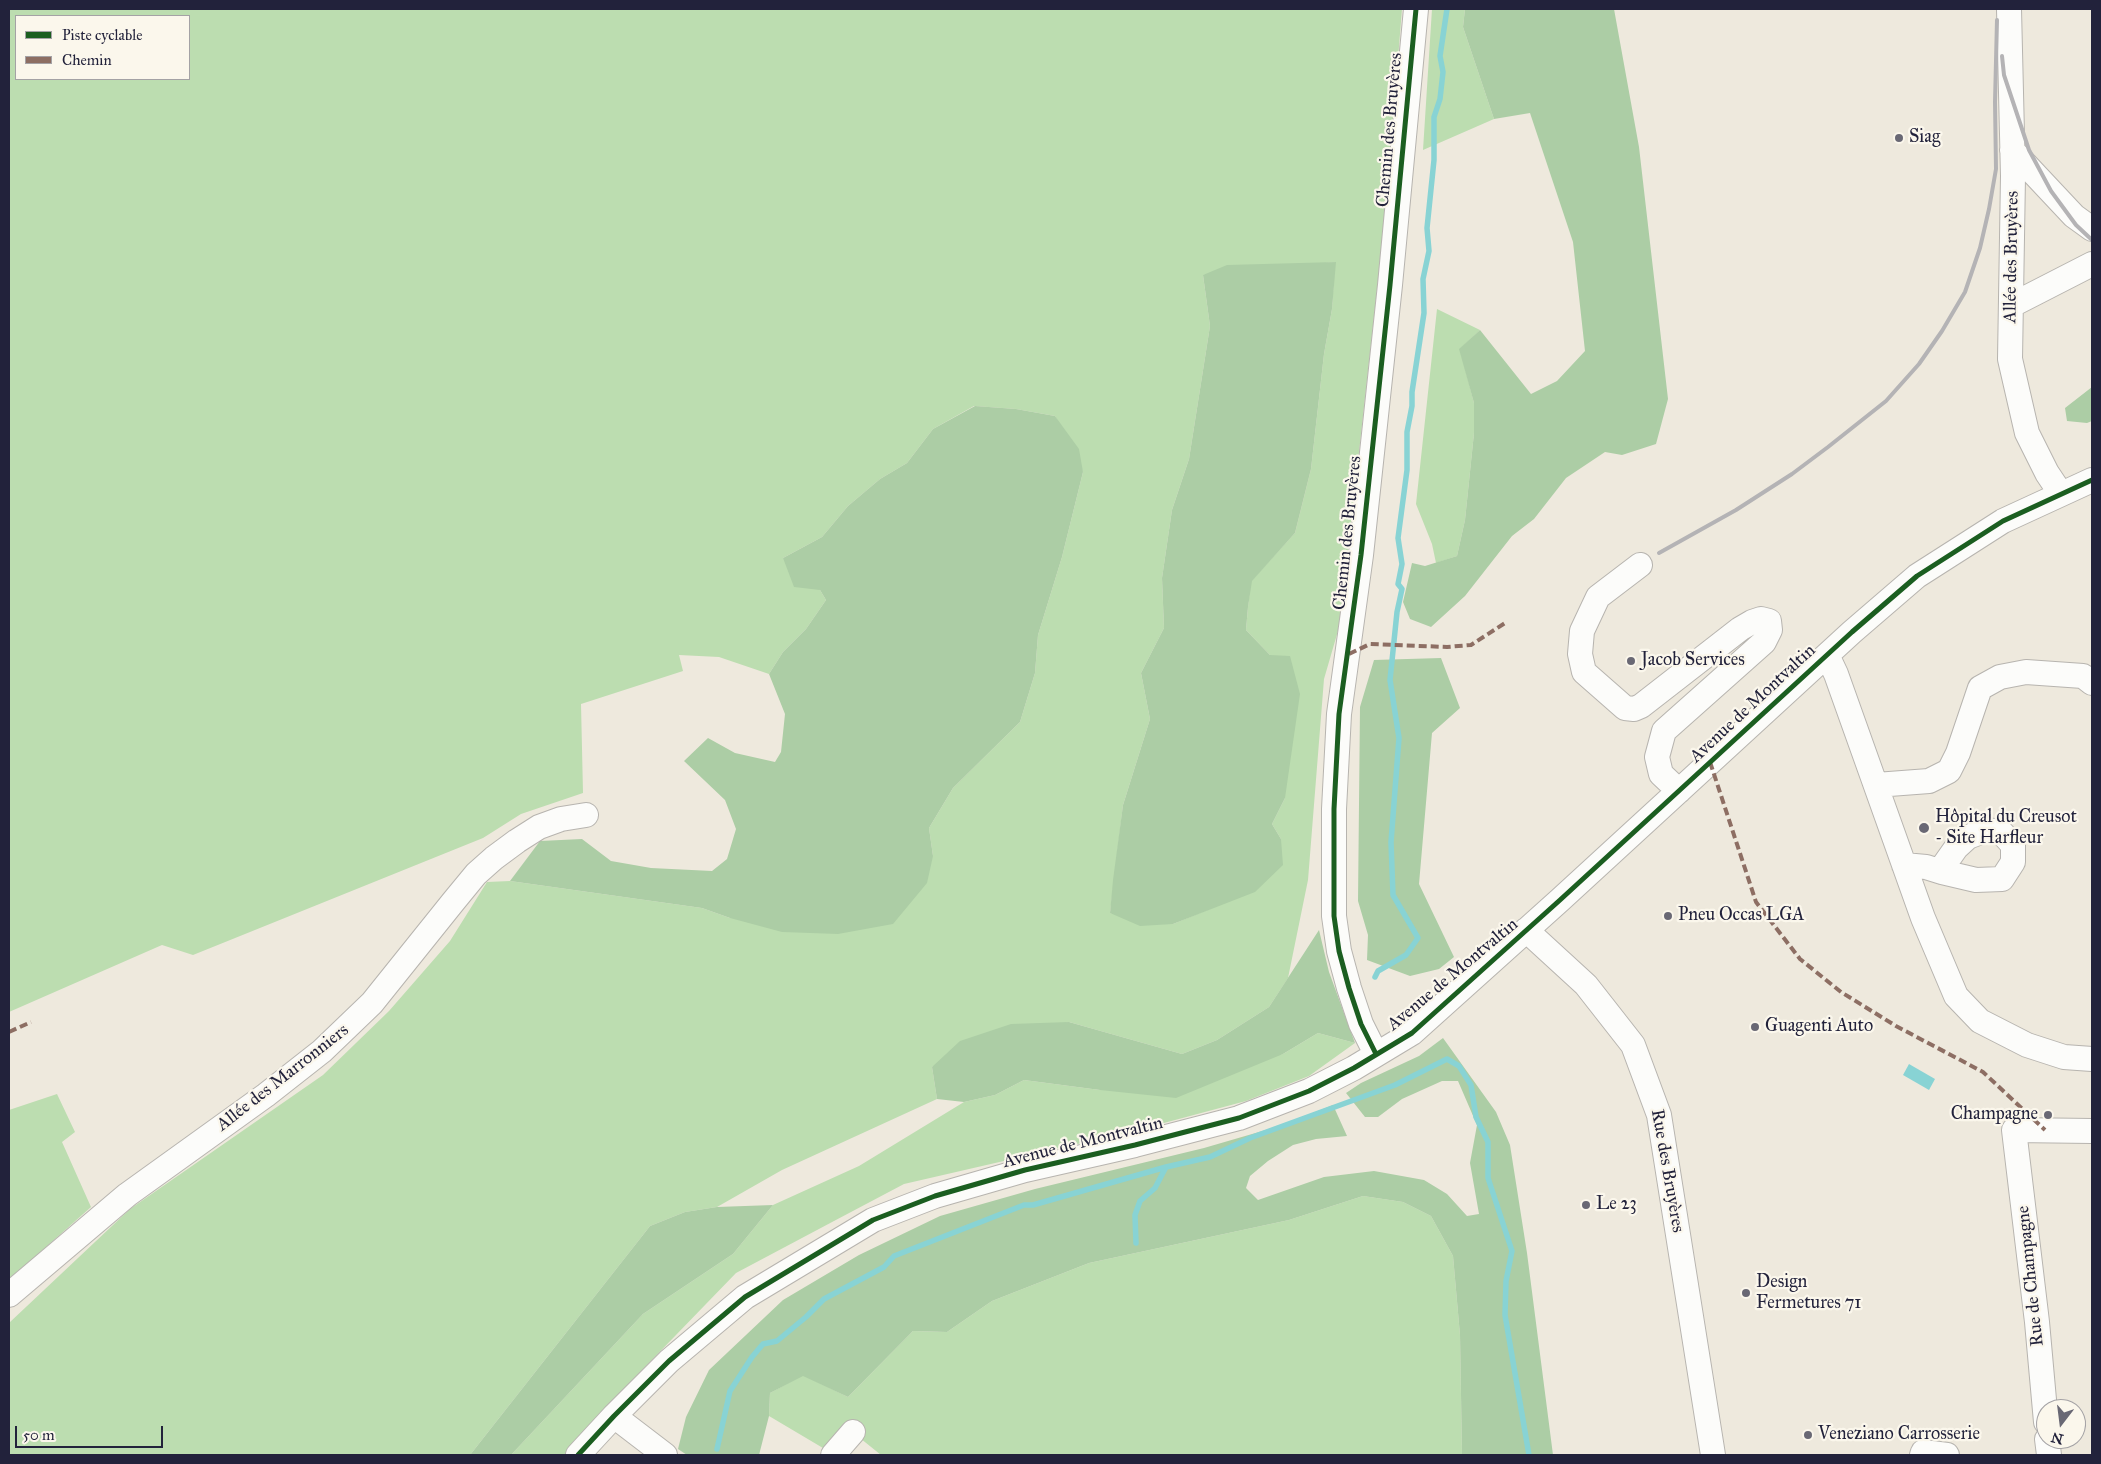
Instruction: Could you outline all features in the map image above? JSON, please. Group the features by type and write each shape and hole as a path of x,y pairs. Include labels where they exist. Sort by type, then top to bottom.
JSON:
{"street":[{"name":"Chemin des Bruyères","path":"1376,1054 1360,1024 1339,950 1334,916 1334,810 1339,714 1361,555 1390,286 1416,9"},
{"name":"Allée des Bruyères","path":"2009,9 2012,150 2010,359 2027,433 2047,473 2061,494"},
{"path":"2012,150 2074,216 2092,229"},
{"path":"2012,305 2092,264"},
{"name":"Avenue de Montvaltin","path":"578,1455 669,1361 745,1297 873,1220 935,1196 1025,1170 1135,1145 1239,1118 1309,1091 1412,1033 1827,655 1917,576 2003,521 2092,480"},
{"path":"1640,565 1598,597 1582,631 1580,654 1584,672 1625,708 1634,709 1641,706 1740,629 1761,619 1769,621 1770,630 1764,642 1664,731 1657,758 1662,774 1679,790"},
{"path":"1827,655 1836,674 1923,918 1956,996 1980,1021 2027,1045 2064,1057 2092,1059"},
{"path":"1876,785 1929,781 1949,771 1958,753 1980,688 2000,677 2026,672 2082,676 2092,683"},
{"name":"Allée des Marronniers","path":"9,1295 126,1195 266,1095 322,1051 372,1003 476,874 494,858 517,840 539,827 561,819 586,814"},
{"path":"1904,865 1942,872"},
{"name":"Rue des Bruyères","path":"1526,930 1586,985 1633,1045 1659,1115 1714,1455"},
{"name":"Rue de Champagne","path":"2044,1399 2037,1322 2014,1130 2092,1131"},
{"path":"614,1416 665,1455"},
{"path":"833,1455 853,1432"},
{"path":"1922,1454 1923,1452 1947,1455"}],"green space":[{"path":"9,9 1402,9 1386,208 1340,624 1324,679 1308,880 1288,978 1269,1007 1217,1040 1182,1054 1069,1022 932,1067 937,1099 782,1170 717,1207 685,1212 650,1226 470,1455 9,1455 9,1323 130,1209 323,1075 389,1011 450,941 487,882 510,881 702,908 730,918 933,856 929,828 953,788 1020,722 1035,673 1038,635 1062,557 1083,472 1055,416 1016,409 974,406 933,429 907,463 880,479 848,506 822,537 783,558 820,590 826,600 806,629 783,652 769,674 719,657 679,655 683,671 581,704 583,793 521,814 483,838 193,955 162,945 9,1012","holes":["1335,262 1332,309 1324,354 1311,469 1295,533 1251,581 1248,607 1246,630 1270,655 1285,798 1272,824 1281,839 1212,908 1173,924 1110,913 1123,805 1150,719 1141,673 1164,628 1162,578 1172,510 1189,459 1210,326 1203,275"]},
{"path":"1432,9 1465,9 1463,27 1494,119 1423,150"},
{"path":"1465,9 1614,9 1639,147 1668,399 1656,444 1622,455 1605,452 1566,478 1534,519 1512,536 1465,596 1431,627 1410,619 1403,602 1412,563 1425,566 1457,556 1465,520 1474,433 1474,403 1459,349 1480,330 1531,394 1557,381 1585,351 1573,242 1530,113 1494,119 1463,27"},
{"path":"1336,262 1332,309 1324,354 1311,469 1295,533 1252,581 1248,607 1246,630 1270,655 1290,656 1300,694 1285,798 1272,824 1281,839 1283,865 1255,892 1173,924 1140,926 1110,913 1113,880 1123,805 1150,719 1141,673 1164,628 1162,578 1172,510 1189,459 1210,326 1203,275 1227,265"},
{"path":"1437,309 1480,330 1460,349 1474,403 1474,433 1465,520 1457,556 1436,563 1432,544 1416,504"},
{"path":"2092,387 2092,421 2087,423 2067,421 2065,408"},
{"path":"975,406 1016,409 1055,416 1079,449 1083,472 1062,557 1038,635 1035,673 1020,722 953,788 929,828 933,856 927,883 893,924 838,934 782,932 730,918 702,908 510,881 540,841 582,839 611,861 651,868 712,871 727,859 736,829 725,800 684,761 708,738 735,753 775,762 781,752 785,714 769,674 783,652 806,629 826,600 820,590 794,587 783,558 822,537 848,506 880,479 907,463 933,429"},
{"path":"1441,658 1460,708 1432,733 1419,884 1454,957 1439,969 1410,976 1367,960 1368,935 1358,901 1360,707 1374,660"},
{"path":"1319,930 1329,972 1355,1043 1318,1033 1283,1054 1176,1098 1024,1080 995,1095 964,1102 937,1099 932,1067 960,1041 1011,1024 1069,1022 1182,1054 1217,1040 1269,1007"},
{"path":"1318,1033 1355,1043 1309,1076 1246,1101 1134,1131 904,1184 736,1273 615,1398 565,1455 511,1455 643,1314 733,1254 773,1205 859,1166 964,1102 995,1095 1024,1080 1100,1090 1283,1054"},
{"path":"1443,1038 1496,1112 1510,1145 1527,1253 1553,1455 1462,1455 1460,1335 1453,1256 1431,1216 1403,1202 1363,1196 1289,1220 1089,1263 992,1301 947,1332 913,1331 848,1397 803,1376 770,1393 769,1416 759,1455 687,1455 678,1449 686,1417 709,1370 783,1300 859,1255 940,1216 1035,1189 1204,1148 1283,1125 1333,1105 1347,1136 1316,1139 1293,1145 1268,1161 1250,1176 1246,1188 1258,1200 1324,1177 1374,1171 1424,1180 1447,1194 1467,1216 1479,1214 1470,1163 1477,1125 1458,1081 1442,1081 1402,1099 1378,1117 1365,1117 1346,1093 1361,1083 1419,1056"},
{"path":"57,1094 75,1132 62,1142 91,1207 9,1280 9,1110"},
{"path":"1363,1196 1403,1202 1431,1216 1453,1256 1460,1335 1462,1455 881,1455 850,1430 828,1451 769,1416 770,1393 803,1375 848,1397 913,1331 947,1332 992,1301 1089,1263 1289,1220"},
{"path":"773,1205 733,1254 643,1314 511,1455 470,1455 650,1226 685,1212 717,1207"}],"water":[{"path":"1909,1064 1935,1079 1929,1090 1903,1075"}],"waterway":[{"path":"1375,977 1378,971 1406,955 1418,938 1393,895 1391,842 1399,738 1390,680 1397,612 1402,589 1398,584 1402,564 1398,538 1407,470 1407,432 1424,313 1423,279 1429,251 1427,228 1434,160 1434,117 1440,99 1443,72 1440,56 1447,9"},
{"path":"717,1449 730,1391 752,1357 763,1344 777,1341 824,1299 884,1267 894,1256 1024,1205 1033,1205 1166,1167 1210,1157 1250,1138 1395,1085 1447,1059 1459,1066 1471,1085 1476,1117 1488,1142 1488,1178 1512,1251 1506,1281 1505,1315 1529,1455"},
{"path":"1136,1243 1135,1215 1140,1201 1155,1188 1166,1167"}],"railway":[{"path":"1659,553 1736,510 1792,474 1828,447 1886,401 1919,364 1942,331 1965,292 1980,248 1989,209 1996,169 1997,20"},
{"path":"2002,56 2004,75 2029,150 2051,191 2076,225 2092,240"}],"marked path":[{"path":"1349,654 1370,644 1447,647 1471,645 1505,623"},
{"path":"1710,762 1756,902 1800,959 1841,992 1896,1026 1983,1072 2045,1130"},
{"path":"9,1032 31,1022"}],"cycle path":[{"path":"1376,1054 1361,1024 1339,951 1334,916 1334,809 1339,714 1361,555 1390,285 1416,9"},
{"path":"578,1455 669,1361 745,1297 873,1220 935,1196 1025,1170 1135,1145 1239,1118 1309,1091 1354,1068 1412,1033 1852,632 1917,576 2003,521 2092,480"}],"place":[{"name":"Siag","path":"1899,138"},
{"name":"Jacob Services","path":"1631,661"},
{"name":"Hôpital du Creusot - Site Harfleur","path":"1924,828"},
{"name":"Pneu Occas LGA","path":"1668,916"},
{"name":"Guagenti Auto","path":"1755,1027"},
{"name":"Champagne","path":"2048,1115"},
{"name":"Le 23","path":"1586,1205"},
{"name":"Design Fermetures 71","path":"1746,1293"},
{"name":"Veneziano Carrosserie","path":"1808,1435"}]}
